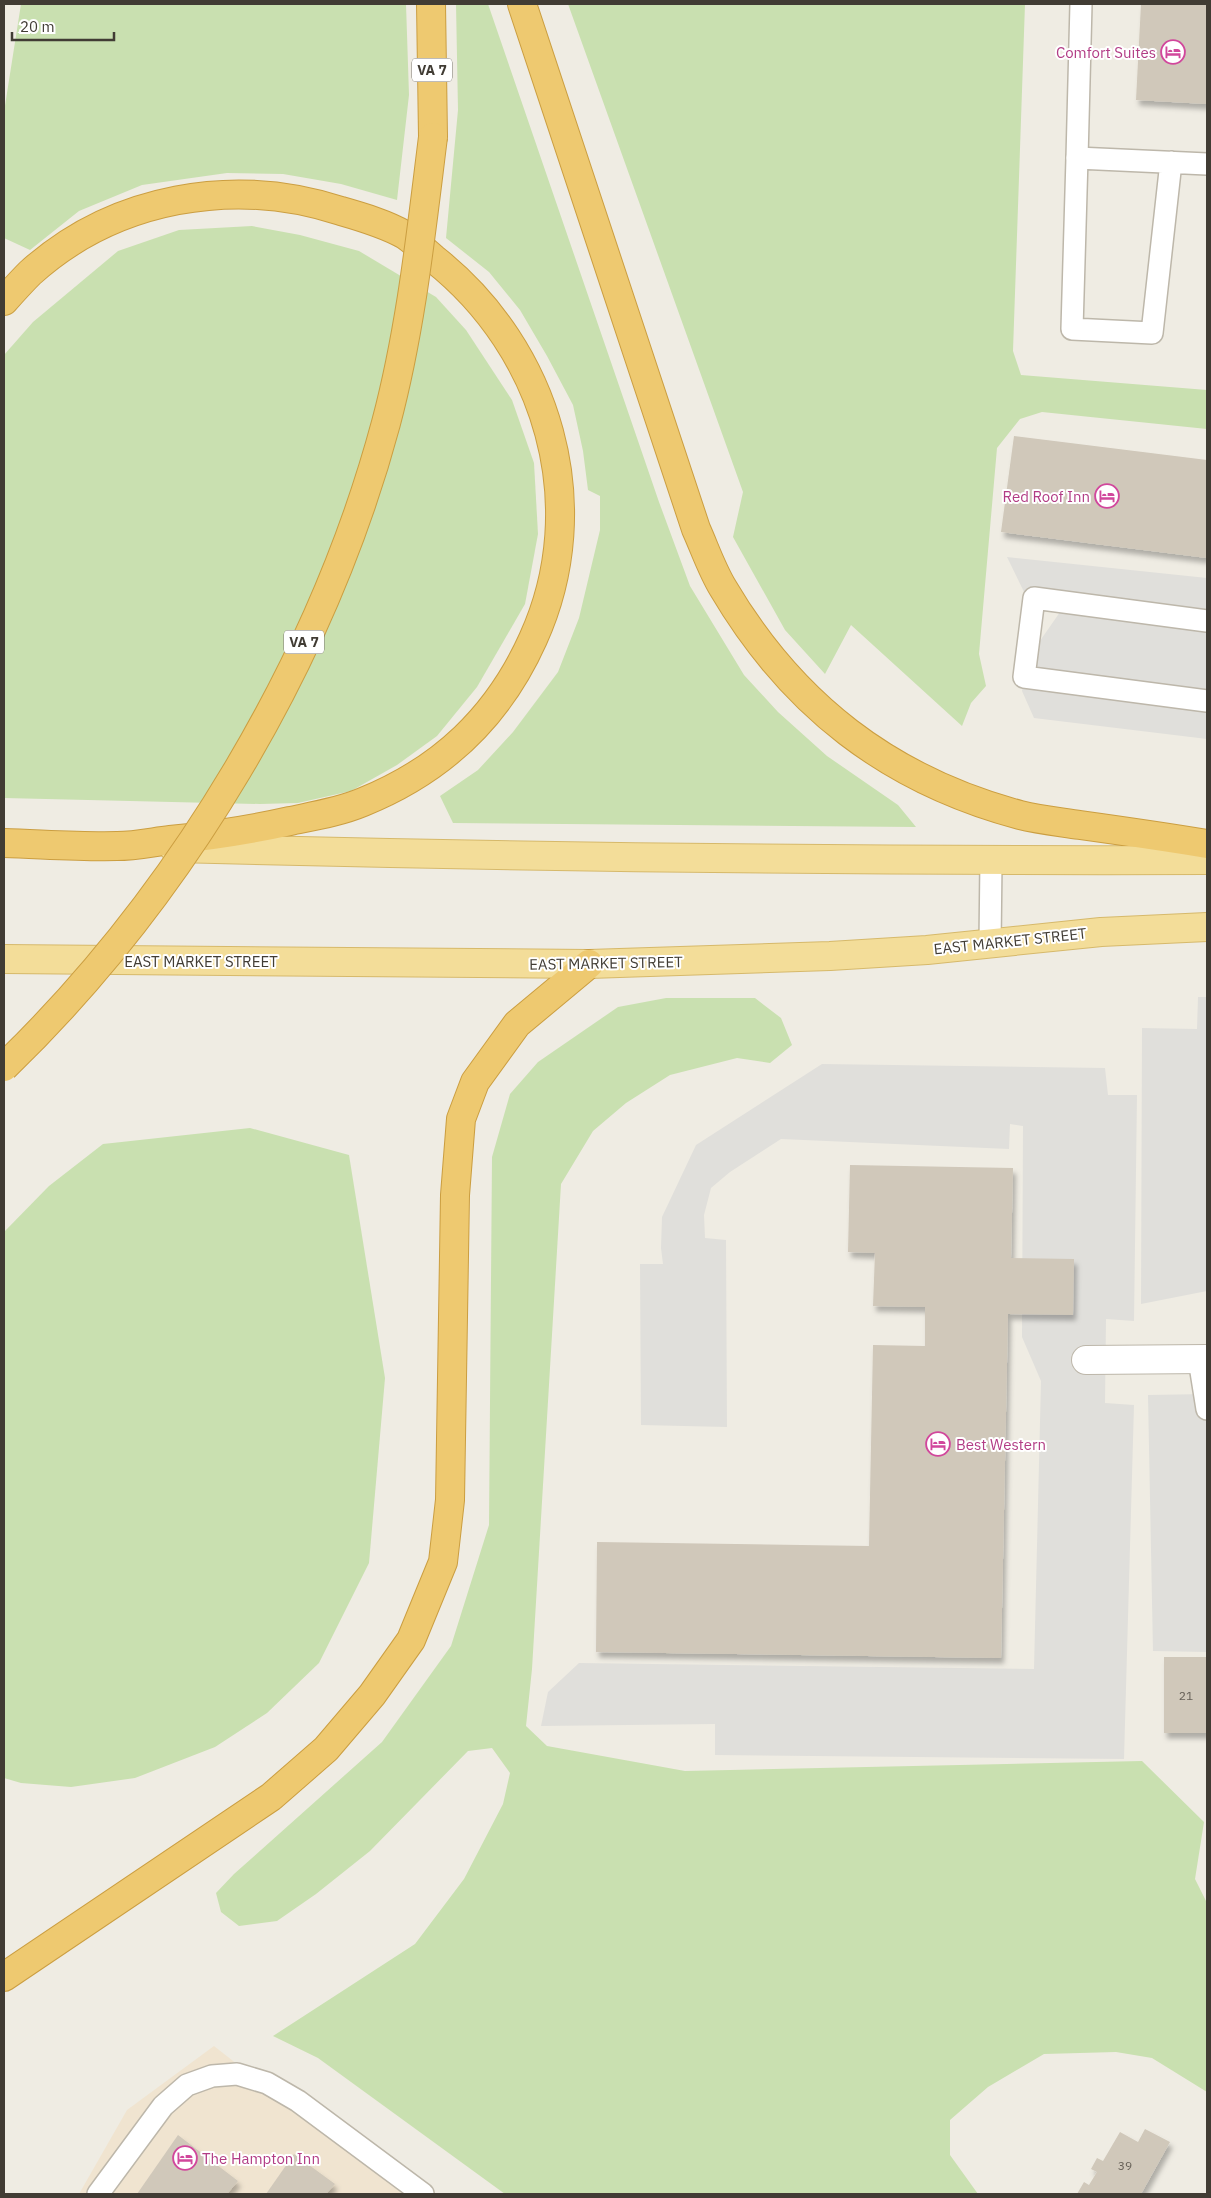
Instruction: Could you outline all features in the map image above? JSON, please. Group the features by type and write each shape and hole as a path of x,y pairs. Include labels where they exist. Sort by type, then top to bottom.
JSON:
{"highway":[{"name":"VA 7","path":"4,1067 44,1028 109,955 173,870 229,784 278,697 332,583 386,423 409,322 433,137 431,4"},
{"path":"522,4 696,529 722,586 755,638 797,688 847,732 901,769 961,796 1022,816 1207,844"},
{"path":"4,301 30,273 69,243 108,221 158,203 213,194 262,194 316,202 364,218 404,235 452,273 480,302 517,352 541,403 555,453 561,510 557,562 544,616 519,670 493,709 454,748 411,779 362,802 339,810 242,832 119,846 4,843"},
{"path":"4,1977 271,1797 326,1750 372,1695 411,1640 443,1562 450,1500 455,1195 461,1118 475,1082 517,1024 588,964"}],"main road":[{"path":"119,846 416,854 991,861 1207,860"},
{"name":"EAST MARKET STREET","path":"4,959 588,964 821,956 990,944 1101,932 1207,926"}],"street":[{"path":"1086,1360 1203,1359"}],"lane":[{"path":"1081,4 1072,329 1152,333 1171,162"},
{"path":"1077,158 1207,164"},
{"path":"1207,621 1034,598 1024,677 1207,701"},
{"path":"990,944 991,861"},
{"path":"1203,1359 1207,1409"},
{"path":"98,2194 163,2106 187,2085 212,2076 237,2074 267,2083 298,2101 423,2194"}],"shaded area":[{"path":"1007,557 1207,578 1207,739 1034,718 1022,691 1026,661 1067,602 1026,596"},
{"path":"1198,997 1207,997 1207,1291 1141,1304 1142,1028 1197,1029"},
{"path":"822,1064 1105,1068 1108,1095 1137,1095 1134,1321 1106,1319 1105,1403 1134,1405 1124,1759 715,1755 715,1724 541,1726 548,1692 579,1663 1034,1669 1041,1381 1022,1337 1023,1126 1010,1124 1009,1149 781,1139 730,1172 711,1188 704,1215 705,1238 726,1240 727,1427 641,1425 640,1264 663,1264 661,1248 662,1217 696,1145"},
{"path":"1207,1394 1207,1652 1153,1651 1148,1395"},
{"path":"214,2046 403,2194 79,2194 127,2110"}],"green space":[{"path":"21,4 406,4 409,95 397,200 341,184 283,174 227,173 142,185 79,211 30,250 4,238 4,112"},
{"path":"456,4 488,4 659,502 690,586 744,675 778,712 827,756 898,805 916,827 453,823 440,796 478,770 513,732 558,672 579,618 600,530 600,496 588,490 583,451 573,405 520,310 489,272 446,238 458,110"},
{"path":"568,4 1025,4 1013,351 1021,375 1207,390 1207,429 1042,412 1020,419 997,448 979,654 986,686 971,703 962,726 851,625 825,674 785,630 733,537 743,492"},
{"path":"252,226 300,235 359,251 436,297 466,330 512,400 534,463 538,534 525,604 477,687 437,736 397,765 351,791 298,803 260,804 4,798 4,355 33,322 118,251 179,230"},
{"path":"666,998 755,998 781,1018 792,1045 770,1063 737,1058 670,1075 626,1103 593,1131 561,1184 532,1669 526,1726 547,1746 685,1771 1142,1761 1204,1822 1195,1879 1207,1903 1207,2092 1152,2058 1116,2052 1044,2054 988,2087 950,2120 950,2155 978,2194 505,2194 318,2058 273,2036 415,1944 464,1879 503,1804 510,1773 492,1748 468,1751 370,1851 316,1894 277,1921 239,1926 221,1912 216,1893 234,1874 382,1742 451,1646 489,1525 492,1157 510,1094 538,1062 618,1007"},
{"path":"250,1128 349,1155 385,1378 369,1563 319,1663 267,1713 215,1747 135,1778 71,1787 21,1783 4,1778 4,1232 49,1186 103,1144"}],"building":[{"name":"Comfort Suites","path":"1141,4 1207,4 1207,104 1136,100"},
{"name":"Red Roof Inn","path":"1014,436 1207,460 1207,558 1001,532"},
{"name":"Best Western","path":"850,1165 1013,1168 1011,1258 1074,1259 1073,1315 1008,1314 1001,1658 596,1652 597,1542 869,1546 873,1345 925,1346 925,1307 873,1306 875,1253 848,1252"},
{"path":"1164,1657 1207,1657 1207,1733 1164,1733"},
{"path":"1145,2129 1170,2142 1141,2194 1077,2194 1084,2182 1089,2185 1097,2172 1091,2169 1097,2158 1103,2161 1120,2132 1138,2142"},
{"name":"The Hampton Inn","path":"178,2135 238,2181 227,2194 137,2194"},
{"name":"The Hampton Inn","path":"294,2154 335,2184 326,2194 266,2194"}],"place":[{"name":"Comfort Suites","path":"1173,52"},
{"name":"Red Roof Inn","path":"1107,496"},
{"name":"Best Western","path":"938,1444"},
{"name":"The Hampton Inn","path":"185,2158"}]}
